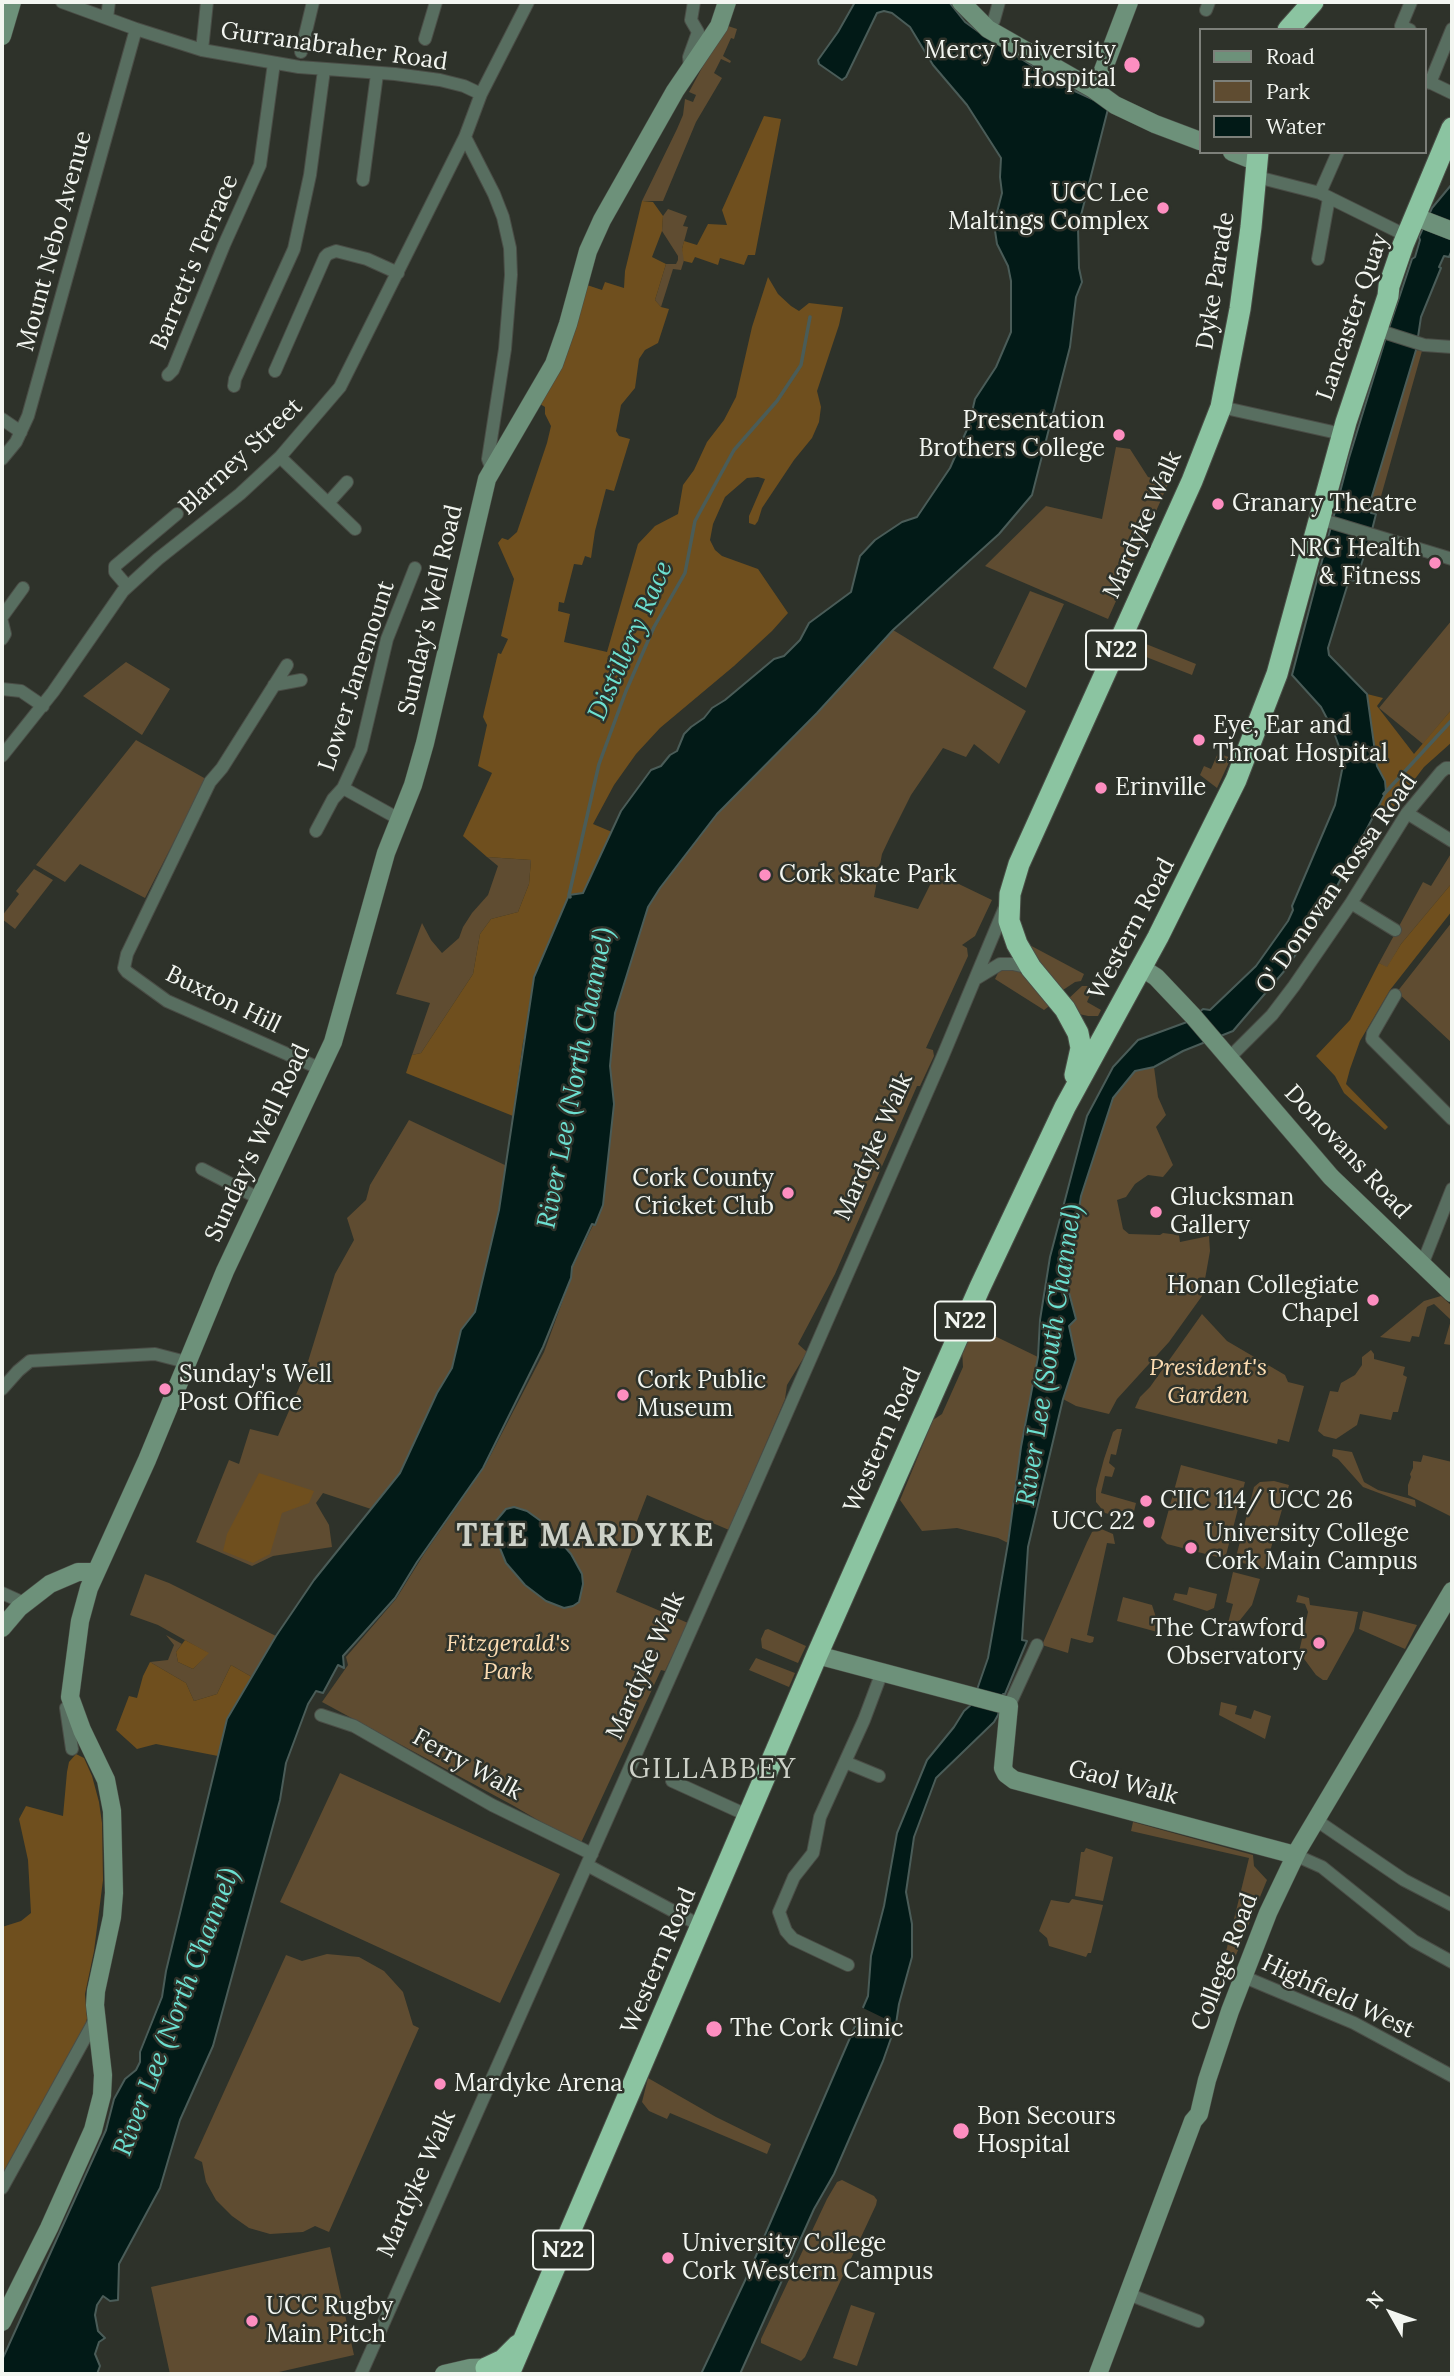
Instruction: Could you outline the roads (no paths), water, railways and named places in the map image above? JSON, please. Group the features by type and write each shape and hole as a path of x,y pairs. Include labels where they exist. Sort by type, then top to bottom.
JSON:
{"highway":[{"path":"1293,28 1308,4"},
{"name":"N22","path":"1417,225 1452,128"},
{"name":"Dyke Parade","path":"1221,407 1236,336 1257,164"},
{"name":"Lancaster Quay","path":"1342,434 1382,332 1389,286 1417,225"},
{"name":"Mardyke Walk","path":"1070,1018 1031,968 1017,944 1009,921 1010,894 1019,864 1192,481 1221,407"},
{"name":"Western Road","path":"501,2371 524,2339 703,1927 817,1655 980,1286 1065,1107 1142,968 1236,780 1275,679 1326,521 1342,434"},
{"path":"1070,1018 1100,1021 1117,1013"},
{"name":"N22","path":"1065,1107 1081,1048 1078,1033 1070,1018"}],"main road":[{"path":"2,36 12,2"},
{"name":"Sunday's Well Road","path":"2,2322 49,2228 98,2116 103,2075 96,2018 96,1991 114,1893 112,1811 106,1780 71,1704 70,1689 80,1622 95,1573 147,1460 186,1362 258,1198 333,1042 386,853 413,785 425,743 480,504 492,470 519,428 554,364 588,251 602,220 690,66 719,26 727,2"},
{"path":"961,2 988,29 1093,89 1115,105 1198,140"},
{"path":"1093,89 1102,73 1129,2"},
{"path":"1235,154 1257,164"},
{"path":"1417,225 1452,231"},
{"name":"Donovans Road","path":"1142,968 1156,976 1331,1177 1452,1293"},
{"path":"2,1628 24,1603 50,1584 82,1571 95,1573"},
{"name":"College Road","path":"1098,2374 1193,2121 1199,2114 1207,2080 1242,1976 1268,1913 1316,1819 1452,1591"},
{"path":"817,1655 1005,1705"},
{"name":"Gaol Walk","path":"1005,1705 1003,1768 1012,1778 1296,1855"},
{"name":"Western Road","path":"444,2374 470,2368 501,2371"}],"street":[{"name":"Gurranabraher Road","path":"62,2 202,50 324,70 440,80 481,94"},
{"path":"107,18 109,2"},
{"path":"202,50 207,2"},
{"path":"301,52 313,2"},
{"path":"425,39 436,2"},
{"name":"Blarney Street","path":"2,756 43,706 127,586 226,506 280,457 340,387 465,136 481,94 528,2"},
{"path":"690,66 689,57 698,32 691,20 694,2"},
{"path":"988,29 999,2"},
{"path":"1405,28 1401,26 1411,2"},
{"name":"Mount Nebo Avenue","path":"2,459 21,432 28,416 136,29"},
{"path":"1452,29 1449,46 1427,81 1452,93"},
{"name":"Barrett's Terrace","path":"167,375 173,370 223,245 260,165 274,63"},
{"path":"233,386 293,249 310,174 324,70"},
{"path":"363,180 382,74"},
{"path":"465,136 494,194 510,248 511,275 505,349 488,459 492,470"},
{"path":"1318,259 1325,195 1337,154"},
{"path":"1257,164 1325,195 1417,225"},
{"path":"275,371 328,254 336,251 367,259 398,273"},
{"path":"1382,332 1424,345 1452,347"},
{"path":"1221,407 1342,434"},
{"path":"2,419 21,432"},
{"path":"280,457 355,529"},
{"path":"328,502 347,482"},
{"path":"127,586 115,572 115,566 177,514"},
{"path":"1326,521 1452,559"},
{"name":"Lower Janemount","path":"316,831 333,799 343,788 361,749 387,639 415,568"},
{"path":"2,639 5,634 2,620 23,588"},
{"path":"274,685 287,664"},
{"path":"274,685 301,680"},
{"name":"Buxton Hill","path":"274,685 222,768 212,777 124,962 127,972 167,1001 321,1069"},
{"path":"2,689 21,691 43,706"},
{"name":"O' Donovan Rossa Road","path":"1228,1059 1278,1007 1351,904 1407,813 1441,772 1452,768"},
{"path":"343,788 399,819"},
{"path":"1407,813 1452,841"},
{"name":"Mardyke Walk","path":"361,2374 977,978 1010,894"},
{"path":"1351,904 1395,930"},
{"path":"977,978 992,967 1004,963 1031,968"},
{"path":"1395,995 1373,1032 1372,1039 1452,1119"},
{"path":"202,1169 258,1198"},
{"path":"1422,1265 1452,1189"},
{"path":"2,1389 23,1365 30,1361 155,1354 186,1362"},
{"path":"2,1593 24,1603"},
{"name":"Gaol Walk","path":"1005,1705 1037,1645"},
{"path":"848,1965 793,1938 786,1931 779,1912 794,1877 813,1853 820,1817 882,1672"},
{"path":"71,1704 66,1709 72,1749"},
{"name":"Ferry Walk","path":"321,1715 355,1726 703,1927"},
{"path":"845,1762 878,1776"},
{"path":"672,1781 749,1816"},
{"path":"1316,1819 1404,1880 1452,1905"},
{"path":"1296,1855 1322,1867 1414,1941 1452,1962"},
{"name":"Highfield West","path":"1242,1976 1354,2023 1452,2076"},
{"path":"2,2188 96,2018"},
{"path":"1128,2294 1198,2320"}],"water":[{"name":"River Lee (North Channel)","path":"855,2 949,2 965,22 983,35 1066,87 1105,105 1108,109 1078,227 1082,282 1076,297 1070,347 1032,495 999,534 893,630 817,713 717,814 648,907 615,1013 610,1066 614,1104 603,1205 572,1267 571,1278 543,1347 483,1468 395,1598 343,1656 344,1668 338,1665 323,1693 316,1691 308,1704 286,1763 280,1800 213,2046 180,2120 160,2188 119,2264 118,2300 110,2301 103,2296 97,2305 95,2315 98,2331 105,2338 99,2342 95,2354 100,2366 97,2374 2,2374 2,2360 106,2130 114,2099 125,2079 136,2070 140,2062 140,2052 162,1997 227,1719 276,1636 314,1580 400,1473 437,1393 452,1368 461,1330 475,1312 499,1210 534,977 569,895 583,893 621,811 651,770 661,766 677,751 684,734 774,659 784,656 800,640 809,623 851,592 860,556 875,540 902,522 917,517 950,468 969,425 975,399 996,367 1011,332 1011,281 1008,266 997,244 994,224 1002,193 1001,158 967,105 933,65 910,27 892,13 877,13 846,77 842,80 819,64 818,60"},
{"name":"River Lee (South Channel)","path":"1452,184 1452,250 1449,257 1444,256 1421,317 1416,350 1369,506 1371,513 1376,514 1371,534 1356,581 1349,580 1328,648 1329,655 1367,694 1377,766 1385,781 1386,792 1322,915 1286,969 1233,1031 1183,1051 1154,1067 1135,1071 1113,1098 1081,1196 1072,1251 1068,1289 1076,1319 1069,1326 1076,1359 1063,1399 1028,1547 1022,1640 1027,1641 1003,1694 994,1722 936,1778 914,1837 906,1892 912,1924 912,1957 896,2024 883,2061 834,2174 814,2209 740,2374 701,2374 749,2272 868,1996 871,1956 884,1906 897,1833 927,1760 972,1704 988,1658 1038,1357 1040,1320 1050,1257 1087,1116 1113,1067 1138,1040 1187,1022 1203,1009 1210,1010 1256,966 1288,921 1335,805 1344,760 1321,707 1292,675 1349,458 1387,334 1412,259 1415,257 1419,237 1432,208"},
{"path":"514,1507 527,1511 545,1524 571,1554 582,1574 583,1584 579,1602 573,1606 564,1608 546,1601 525,1585 506,1563 495,1536 495,1522 506,1509"}],"waterway":[{"name":"Distillery Race","path":"570,897 599,764 626,691 654,627 685,573 695,521 734,450 777,401 801,365 810,317"},
{"path":"1384,794 1452,720"}],"place":[{"name":"Mercy University Hospital","path":"1132,65"},
{"name":"UCC Lee Maltings Complex","path":"1163,208"},
{"name":"Presentation Brothers College","path":"1119,435"},
{"name":"Granary Theatre","path":"1218,504"},
{"name":"NRG Health & Fitness","path":"1435,563"},
{"name":"Eye, Ear and Throat Hospital","path":"1199,740"},
{"name":"Erinville","path":"1101,788"},
{"name":"Cork Skate Park","path":"765,875"},
{"name":"Cork County Cricket Club","path":"788,1193"},
{"name":"Glucksman Gallery","path":"1156,1212"},
{"name":"Honan Collegiate Chapel","path":"1373,1300"},
{"name":"Sunday's Well Post Office","path":"165,1389"},
{"name":"Cork Public Museum","path":"623,1395"},
{"name":"CIIC 114/ UCC 26","path":"1146,1501"},
{"name":"UCC 22","path":"1149,1522"},
{"name":"University College Cork Main Campus","path":"1191,1548"},
{"name":"The Crawford Observatory","path":"1319,1643"},
{"name":"The Cork Clinic","path":"714,2029"},
{"name":"Mardyke Arena","path":"440,2084"},
{"name":"Bon Secours Hospital","path":"961,2131"},
{"name":"University College Cork Western Campus","path":"668,2258"},
{"name":"UCC Rugby Main Pitch","path":"252,2321"}],"district":[{"name":"THE MARDYKE","path":"586,1537"},
{"name":"GILLABBEY","path":"713,1770"}],"park label":[{"name":"President's Garden","path":"1208,1382"},
{"name":"Fitzgerald's Park","path":"508,1658"}]}
